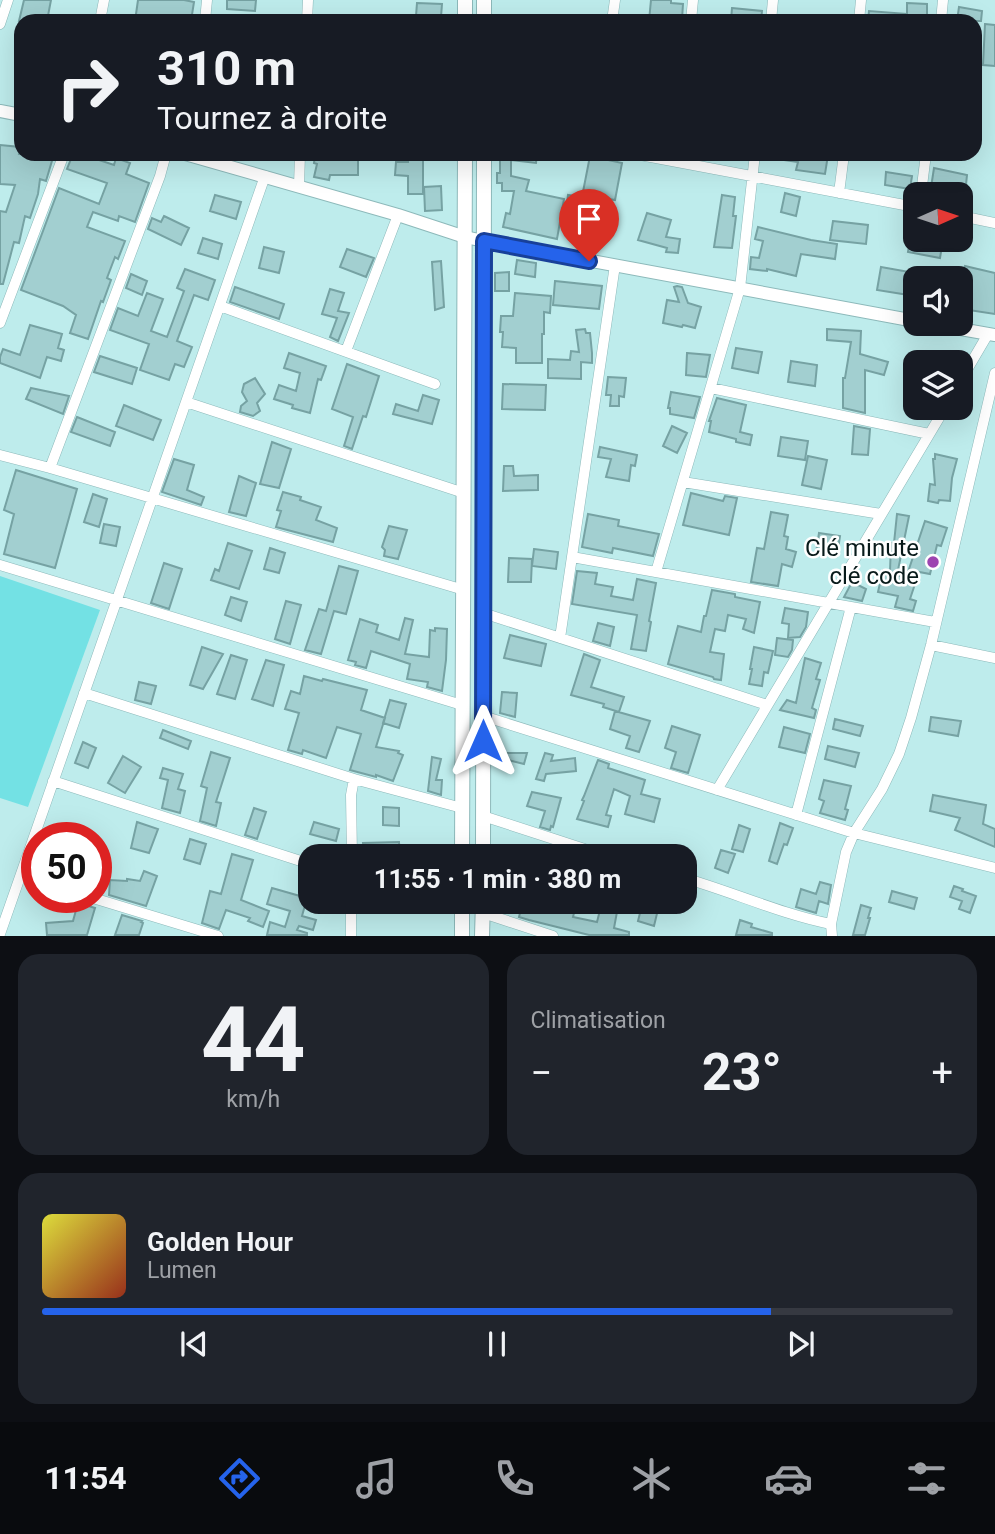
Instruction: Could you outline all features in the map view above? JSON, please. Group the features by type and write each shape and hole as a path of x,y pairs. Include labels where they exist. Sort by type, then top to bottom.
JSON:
{"main road":[{"path":"462,844 465,161"},
{"path":"483,844 484,161"},
{"path":"462,914 462,936"},
{"path":"482,936 483,914"}],"street":[{"path":"0,24 8,0"},
{"path":"0,323 61,161"},
{"path":"50,468 164,161"},
{"path":"212,161 465,237 903,319"},
{"path":"299,186 300,161"},
{"path":"689,161 903,205"},
{"path":"656,572 740,288 754,161"},
{"path":"839,193 843,161"},
{"path":"922,182 925,161"},
{"path":"0,934 265,176"},
{"path":"346,351 398,215"},
{"path":"973,218 995,223"},
{"path":"560,638 615,265"},
{"path":"220,306 435,384"},
{"path":"973,332 992,335 973,363"},
{"path":"832,936 831,924 846,852 900,754 911,718 995,373"},
{"path":"711,388 929,433"},
{"path":"186,402 464,492"},
{"path":"717,790 937,420"},
{"path":"0,456 50,468 464,590"},
{"path":"683,482 881,514"},
{"path":"572,556 935,622"},
{"path":"0,565 462,705"},
{"path":"796,815 851,607"},
{"path":"483,613 767,705"},
{"path":"930,645 995,658"},
{"path":"84,693 354,779 462,808"},
{"path":"483,716 855,833 995,868"},
{"path":"352,844 351,795 354,779"},
{"path":"53,781 298,860"},
{"path":"482,816 570,844"},
{"path":"697,882 831,924"},
{"path":"112,904 218,936"},
{"path":"351,936 352,914"},
{"path":"500,914 553,936"}],"shaded area":[{"path":"0,576 100,610 28,807 0,798"}],"building":[{"path":"24,0 51,0 48,14 21,14"},
{"path":"138,0 194,2 192,14 136,14"},
{"path":"227,0 256,0 255,11 227,9"},
{"path":"651,0 671,0 671,3 683,4 682,14 650,14"},
{"path":"417,3 442,4 441,14 416,14"},
{"path":"907,3 927,4 927,14 907,14"},
{"path":"959,7 982,11 982,14 958,14"},
{"path":"732,8 762,11 762,14 732,14"},
{"path":"869,11 907,14 869,14"},
{"path":"985,24 995,25 995,66 983,65"},
{"path":"0,145 14,146 14,161 52,161 46,181 40,179 30,218 25,216 19,243 14,242 3,284 0,284 0,211 6,212 15,185 0,184"},
{"path":"70,161 102,161 114,165 115,161 124,161 130,163 126,174 149,183 135,222 119,216 118,221 93,212 87,227 125,241 107,278 111,280 88,339 70,333 76,315 63,306 21,290 59,188 99,204 107,183 67,169"},
{"path":"358,161 358,175 330,175 329,180 314,177 317,164 314,163"},
{"path":"423,161 423,194 408,194 408,176 395,175 396,162"},
{"path":"500,161 511,161 511,176 529,180 526,191 564,199 557,239 503,227 506,213 510,214 514,191 502,191 502,183 497,183 497,173 500,173"},
{"path":"589,161 622,163 615,200 596,197 592,219 578,217 580,205 567,203 568,195 582,197"},
{"path":"791,161 827,161 825,174 796,170 798,162"},
{"path":"934,168 967,175 966,182 932,182"},
{"path":"886,172 912,176 911,182 903,182 903,188 885,185"},
{"path":"441,186 442,210 425,211 424,187"},
{"path":"785,193 800,197 796,216 781,212"},
{"path":"215,195 241,202 236,219 210,211"},
{"path":"722,195 735,197 733,216 736,216 732,248 714,247"},
{"path":"647,213 671,220 666,237 680,239 678,253 666,252 667,248 638,240"},
{"path":"164,216 189,228 181,245 148,229 152,218 161,222"},
{"path":"833,221 868,225 866,244 830,240"},
{"path":"758,227 837,244 835,259 801,254 796,276 767,269 750,269 751,257 759,258 763,241 755,239"},
{"path":"203,238 222,244 218,259 198,253"},
{"path":"264,247 284,252 279,273 259,268"},
{"path":"347,249 374,258 366,277 340,267"},
{"path":"908,252 941,252 940,258"},
{"path":"517,260 536,263 535,277 515,274"},
{"path":"441,261 444,307 435,310 432,262"},
{"path":"881,267 903,271 903,294 877,290"},
{"path":"973,268 995,273 995,314 973,311"},
{"path":"185,269 215,280 208,300 194,295 177,341 192,347 184,367 175,364 169,380 140,370 149,344 110,330 118,308 138,316 147,293 163,299 151,331 167,337 184,291 177,288"},
{"path":"509,272 509,291 495,291 495,273"},
{"path":"131,274 147,281 142,295 126,288"},
{"path":"555,281 602,286 599,309 553,305"},
{"path":"235,287 284,304 279,319 230,302"},
{"path":"674,287 682,287 688,303 701,307 695,328 663,323 667,300 679,302"},
{"path":"330,289 344,293 338,311 349,313 338,341 330,337 337,318 322,314"},
{"path":"515,293 551,296 550,313 544,312 542,363 516,363 516,348 502,347 501,316 513,316"},
{"path":"30,325 62,334 58,348 64,350 61,361 47,357 40,378 0,363 3,349 20,355"},
{"path":"585,329 586,333 590,333 592,363 581,362 581,379 548,378 548,359 570,360 571,351 579,352 576,330"},
{"path":"827,329 861,331 860,354 888,362 884,375 865,370 865,413 843,408 843,378 851,342 827,340"},
{"path":"736,348 762,352 758,373 732,368"},
{"path":"289,353 326,366 321,380 318,379 310,413 274,399 279,385 296,391 300,373 284,368"},
{"path":"687,353 710,355 706,377 686,375"},
{"path":"100,356 137,368 132,384 94,372"},
{"path":"791,361 817,365 815,386 788,382"},
{"path":"347,364 379,376 352,449 344,446 353,417 332,409"},
{"path":"608,377 626,378 624,397 619,396 619,406 610,406 611,395 606,395"},
{"path":"255,378 265,394 257,403 260,411 253,416 240,412 241,406 247,401 242,392 244,384"},
{"path":"503,384 546,385 545,410 502,409"},
{"path":"31,388 69,396 63,414 26,399"},
{"path":"671,392 700,397 694,418 670,414 668,408"},
{"path":"423,395 439,400 432,424 393,414 396,404 418,411"},
{"path":"717,398 746,405 740,432 752,435 750,445 709,432 709,421"},
{"path":"124,405 161,420 153,440 116,426"},
{"path":"77,417 115,432 110,446 71,432"},
{"path":"672,426 687,433 677,453 663,446"},
{"path":"854,426 870,429 868,455 852,454"},
{"path":"781,437 808,441 805,460 778,456"},
{"path":"272,442 291,449 279,488 260,484"},
{"path":"600,447 637,455 635,466 631,465 629,481 606,477 611,459 598,457"},
{"path":"935,454 957,459 950,501 928,501 930,484 935,485"},
{"path":"808,456 827,460 821,489 802,485"},
{"path":"174,459 194,465 187,490 204,497 201,505 162,492"},
{"path":"504,466 513,466 514,476 538,475 538,490 503,491"},
{"path":"16,470 77,489 55,568 4,554 14,514 4,510"},
{"path":"239,476 256,483 246,516 229,512"},
{"path":"283,492 321,507 316,520 337,528 333,542 276,527 281,511 277,510"},
{"path":"691,493 723,501 725,496 737,498 729,535 683,525"},
{"path":"93,494 107,499 99,527 84,522"},
{"path":"771,512 788,515 784,536 788,537 786,549 796,552 792,567 782,564 778,586 751,582 757,548 764,549"},
{"path":"588,514 619,520 618,526 659,534 653,556 613,548 612,553 582,547"},
{"path":"897,514 909,516 897,575 906,578 925,521 947,528 941,546 937,545 930,574 919,572 910,599 916,601 913,611 895,607 898,596 878,592 883,570 890,571 891,543 894,543"},
{"path":"104,524 120,527 116,546 100,543"},
{"path":"389,526 407,530 398,559 384,556 385,550 382,547"},
{"path":"819,533 840,536 837,556 816,553"},
{"path":"228,543 252,551 239,589 211,580 215,569 219,571"},
{"path":"270,548 285,553 279,573 264,569"},
{"path":"534,549 558,552 556,569 532,566"},
{"path":"509,558 532,559 531,582 508,582"},
{"path":"164,563 182,569 169,609 151,603"},
{"path":"339,566 358,571 346,614 334,611 321,654 305,650 319,609 326,611"},
{"path":"577,571 597,573 595,584 613,587 611,596 633,600 637,579 656,583 646,651 631,649 637,615 572,604"},
{"path":"852,582 866,589 862,601 844,597"},
{"path":"712,590 760,602 754,633 743,629 746,619 728,615 725,631 715,629 710,652 724,654 721,680 668,664 678,626 701,632"},
{"path":"231,597 247,602 241,621 225,615"},
{"path":"286,601 301,605 290,644 275,639"},
{"path":"785,608 808,612 806,627 800,637 788,638 789,624 782,623"},
{"path":"405,618 413,620 405,654 429,657 430,630 447,629 442,691 427,687 428,682 407,679 410,664 371,651 366,668 348,660 360,619 378,625 376,632 399,640"},
{"path":"598,623 614,627 610,646 593,641"},
{"path":"510,635 546,644 541,666 504,658"},
{"path":"777,638 793,640 788,657 775,655"},
{"path":"202,647 223,654 203,689 190,685"},
{"path":"754,647 773,651 768,673 764,672 762,686 749,684"},
{"path":"584,654 600,660 591,687 624,697 619,712 603,707 604,704 571,695"},
{"path":"231,655 247,660 235,699 217,694"},
{"path":"805,658 821,663 816,679 820,680 812,708 816,710 814,718 780,710 787,700 796,703"},
{"path":"266,660 284,665 273,706 252,699"},
{"path":"304,676 367,690 361,710 385,718 376,747 399,751 398,753 403,755 393,781 350,770 361,734 337,727 326,758 303,750 302,754 288,750 299,713 285,709 291,691 300,694"},
{"path":"139,682 156,686 151,704 135,700"},
{"path":"502,692 517,693 515,717 500,713"},
{"path":"390,700 406,704 399,728 383,723"},
{"path":"615,711 650,721 639,752 626,748 630,736 610,729"},
{"path":"931,717 961,721 958,736 929,731"},
{"path":"835,719 863,726 860,736 833,729"},
{"path":"672,726 700,735 688,773 671,768 676,752 665,748"},
{"path":"784,727 810,734 805,753 779,747"},
{"path":"163,730 191,741 188,749 160,738"},
{"path":"83,742 96,748 88,768 75,763"},
{"path":"828,746 859,753 855,767 825,759"},
{"path":"211,752 230,758 216,802 221,803 216,826 200,821 207,788 201,786"},
{"path":"493,752 527,753 524,764 508,760 508,767 499,767 499,758 493,756"},
{"path":"545,753 553,755 551,761 575,758 576,771 546,774 544,781 536,779"},
{"path":"123,756 141,767 125,793 108,783"},
{"path":"432,757 441,759 436,780 442,780 441,795 428,791"},
{"path":"598,760 609,764 608,768 645,780 641,794 660,799 654,822 625,814 630,796 614,789 606,815 611,816 608,827 577,819"},
{"path":"163,768 183,774 178,789 185,791 180,813 162,808 168,780 160,778"},
{"path":"824,780 851,786 845,820 820,813 824,801 819,799"},
{"path":"532,792 561,798 550,830 540,827 545,811 527,806"},
{"path":"933,795 986,805 983,824 995,829 995,847 955,830 960,818 930,811"},
{"path":"383,807 399,808 399,826 383,825"},
{"path":"254,808 266,812 257,839 245,835"},
{"path":"137,822 158,829 149,853 131,848"},
{"path":"314,822 339,829 336,841 310,834"},
{"path":"780,823 793,828 777,864 769,861"},
{"path":"739,825 750,829 743,852 732,849"},
{"path":"190,839 206,844 200,864 184,859"},
{"path":"399,842 399,844 363,844"},
{"path":"721,850 735,854 728,873 715,868"},
{"path":"232,854 253,860 241,900 269,911 263,927 248,921 250,918 226,910 219,929 202,923 210,891 221,894"},
{"path":"144,871 157,876 146,906 112,896 112,880 140,881"},
{"path":"820,882 831,885 828,904 819,901 816,913 796,907 801,889 816,894"},
{"path":"954,886 976,896 970,913 959,909 962,901 950,897"},
{"path":"272,888 298,895 298,914 316,920 313,930 299,926 297,930 307,935 267,935 270,922 285,927 290,911 267,904"},
{"path":"892,891 917,898 914,909 889,902"},
{"path":"861,905 871,908 870,918 865,935 853,935"},
{"path":"75,913 94,913 87,935 47,935 46,923 73,921"},
{"path":"520,914 574,914 573,917 597,922 599,914 617,914 614,928 629,932 629,935 589,935 519,917"},
{"path":"640,914 657,914 654,926 638,921"},
{"path":"122,915 142,921 139,935 115,935"},
{"path":"740,920 752,924 751,927 772,933 772,935 736,935"}],"place":[{"name":"Clé minute clé code","path":"933,562"}],"route":[{"path":"483,741 484,241 589,261"}]}
